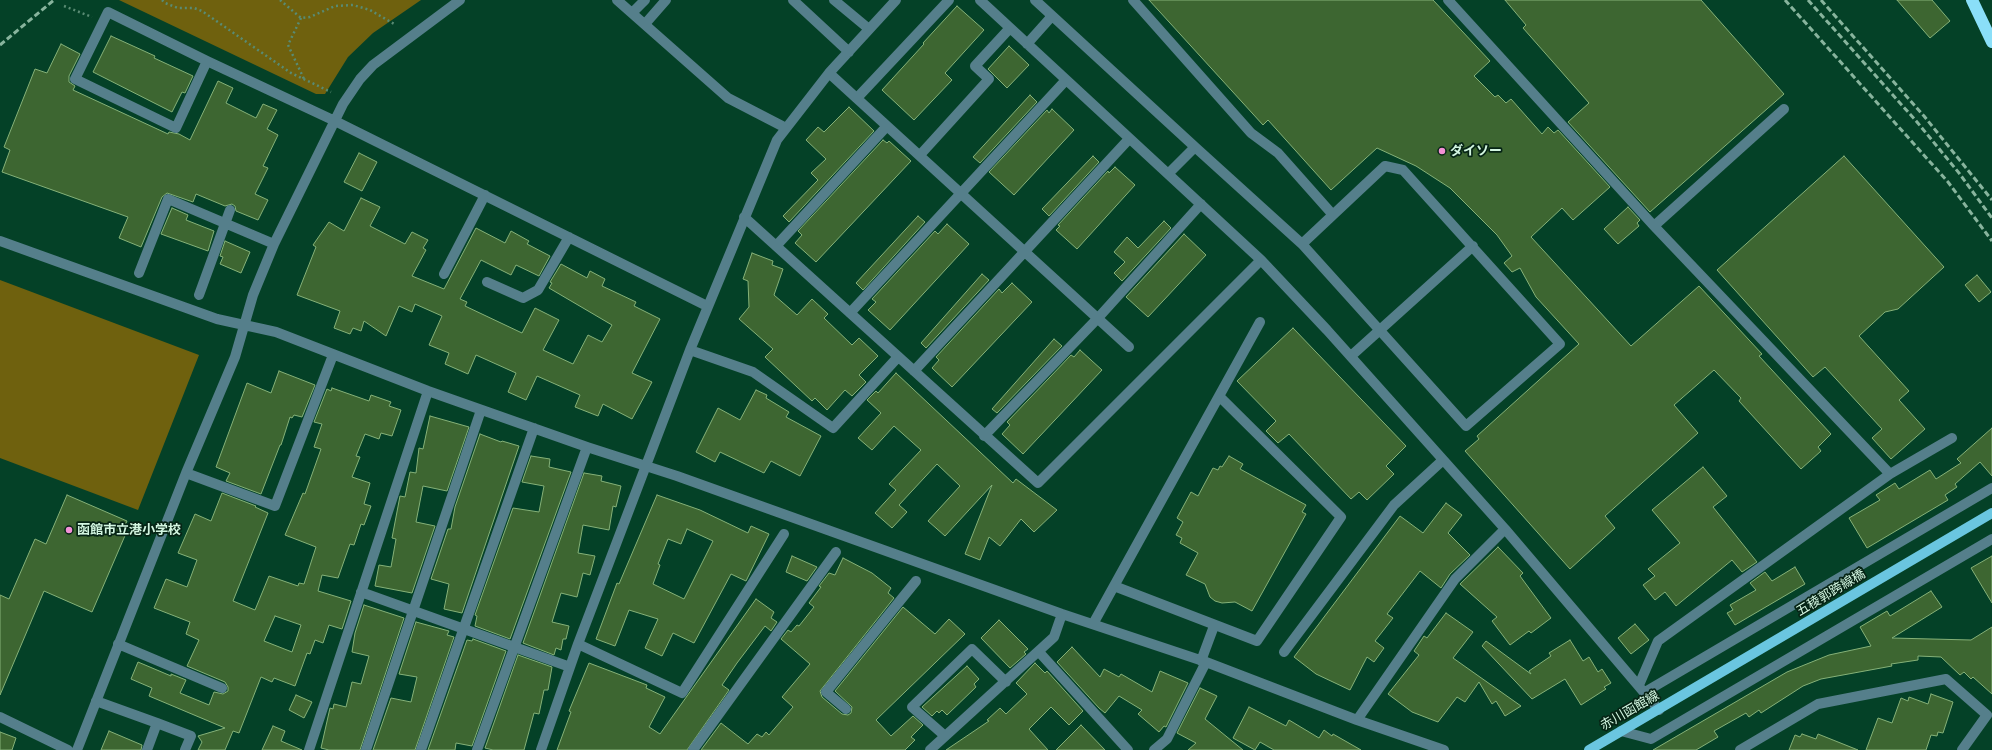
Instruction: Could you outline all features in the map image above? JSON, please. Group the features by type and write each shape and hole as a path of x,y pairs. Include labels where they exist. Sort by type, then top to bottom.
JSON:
{"highway":[{"path":"1972,0 1992,42"}],"main road":[{"name":"五稜郭跨線橋","path":"1684,695 1992,513"},
{"name":"赤川函館線","path":"1589,750 1684,695"}],"street":[{"path":"77,750 186,473 235,357 253,295 274,244 335,120 360,79 373,65 460,0"},
{"path":"617,0 728,98 786,128"},
{"path":"632,13 645,0"},
{"path":"645,24 666,0"},
{"path":"794,0 849,52"},
{"path":"834,0 869,29"},
{"path":"541,750 578,644 707,306 777,140 829,73 896,0"},
{"path":"857,98 948,0"},
{"path":"980,0 1260,260 1351,356 1505,530 1642,688 1659,710"},
{"path":"1035,0 1302,244 1466,426 1560,344 1403,170 1385,166 1302,244"},
{"path":"1133,0 1251,133 1278,153 1333,215"},
{"path":"1448,0 1654,226 1890,474"},
{"path":"207,61 176,128 75,79 108,12 207,61 335,120 707,306"},
{"path":"1027,44 1052,16"},
{"path":"920,155 989,79 975,66 1010,28"},
{"path":"829,73 1129,347"},
{"path":"850,313 962,194 1066,80"},
{"path":"1654,226 1784,109"},
{"path":"776,246 887,126"},
{"path":"914,371 1129,139"},
{"path":"1168,174 1195,146"},
{"path":"444,274 485,195"},
{"path":"139,273 168,199 274,244"},
{"path":"984,436 1098,318 1201,204"},
{"path":"199,295 230,210"},
{"path":"744,217 984,436 1038,483 1260,260"},
{"path":"487,282 523,298 538,290 569,237"},
{"path":"0,242 209,317 243,326 276,332 428,391 587,448 647,466 1062,614 1204,662 1357,720 1444,750"},
{"path":"1351,356 1472,246"},
{"path":"1092,624 1260,322"},
{"path":"690,350 753,372 833,428 898,357"},
{"path":"186,473 276,506 333,355"},
{"path":"309,750 360,592 428,391"},
{"path":"1114,586 1214,626 1257,641 1341,516 1219,396"},
{"path":"366,750 412,610 481,410"},
{"path":"421,750 534,428"},
{"path":"1642,688 1658,641 1890,474 1952,438"},
{"path":"477,750 587,448"},
{"path":"1284,652 1394,505 1443,460"},
{"path":"1642,688 1992,488"},
{"path":"1357,720 1456,579 1505,530"},
{"path":"578,644 682,693 784,534"},
{"path":"1621,731 1651,739 1992,539"},
{"path":"693,750 836,552"},
{"path":"846,709 826,692 916,581"},
{"path":"360,592 570,667"},
{"path":"930,750 1054,637 1062,614"},
{"path":"1154,750 1167,739 1204,662 1214,626"},
{"path":"118,644 222,688"},
{"path":"945,736 912,707 972,649 1006,682"},
{"path":"1039,652 1128,750"},
{"path":"1740,750 1818,704 1946,679 1987,715 1962,750"},
{"path":"96,701 191,736 185,750"},
{"path":"0,717 68,750"},
{"path":"147,750 157,723"}],"path":[{"path":"162,0 165,3 178,8 194,8 202,11 291,73 331,92"},
{"path":"280,0 301,18 310,17 334,6 353,6 370,10 396,25"},
{"path":"64,6 103,21"},
{"path":"301,18 288,45 304,80"}],"shaded area":[{"path":"119,0 421,0 373,33 348,57 325,94 316,94"},
{"path":"0,280 199,355 138,510 0,458"}],"building":[{"path":"1149,0 1433,0 1490,61 1474,76 1495,97 1498,95 1506,103 1511,99 1542,134 1548,127 1554,133 1558,130 1610,187 1573,220 1562,208 1531,237 1631,346 1699,286 1762,354 1759,356 1831,434 1818,447 1821,451 1801,469 1739,401 1741,398 1714,370 1674,405 1698,433 1605,516 1615,528 1570,569 1465,451 1479,439 1477,436 1579,344 1536,297 1520,268 1512,272 1504,263 1512,256 1497,235 1450,188 1416,166 1377,148 1331,190 1268,120 1263,125"},
{"path":"1505,0 1701,0 1784,94 1650,212 1568,122 1589,103 1523,28 1526,25"},
{"path":"1897,0 1932,0 1950,21 1930,38"},
{"path":"957,6 984,30 945,73 952,80 914,120 882,90"},
{"path":"111,36 155,56 154,58 193,76 185,93 182,92 172,112 93,72"},
{"path":"61,44 80,54 69,76 69,82 75,86 73,90 168,134 169,132 179,134 190,140 218,81 233,88 226,103 256,118 263,104 277,110 267,129 278,135 263,166 268,168 255,194 268,200 258,220 236,211 235,206 232,204 225,206 196,194 193,202 167,193 162,197 141,247 119,238 128,217 2,172 10,150 4,147 35,69 47,73"},
{"path":"1009,46 1029,65 1007,88 988,69"},
{"path":"1030,95 1037,102 980,163 973,157"},
{"path":"849,107 874,131 789,222 783,216 818,180 811,173 826,159 806,140 818,127 824,132"},
{"path":"1052,109 1074,130 1014,195 989,172 1047,110 1049,113"},
{"path":"883,140 887,143 889,141 911,161 816,262 795,243 802,235 798,231"},
{"path":"359,153 377,162 362,191 344,182"},
{"path":"1093,156 1099,162 1049,216 1042,209"},
{"path":"1844,156 1944,267 1898,309 1885,312 1859,336 1909,391 1899,400 1925,429 1891,459 1872,438 1882,429 1825,367 1813,377 1717,270"},
{"path":"1115,167 1135,185 1077,249 1056,230 1060,226 1058,225 1108,171 1109,173"},
{"path":"361,198 380,207 370,226 405,244 412,232 428,240 423,248 426,250 412,276 444,289 476,228 505,243 511,231 529,241 527,244 550,256 539,276 516,265 511,275 481,260 460,299 467,302 465,306 522,333 535,308 559,320 543,350 573,364 588,335 602,342 612,325 549,288 552,283 550,282 561,264 587,278 590,271 605,279 602,286 636,302 634,306 660,319 632,373 652,382 632,419 603,404 598,416 575,407 580,395 537,376 526,400 508,392 516,373 476,355 468,374 445,364 449,353 429,345 442,316 415,304 412,312 399,306 386,336 364,321 361,331 353,328 350,334 334,328 340,311 297,295 316,247 313,245 329,222 344,231"},
{"path":"1628,207 1640,220 1637,223 1639,226 1618,244 1604,229"},
{"path":"172,208 188,215 186,220 214,231 208,251 161,234"},
{"path":"918,216 925,222 863,290 856,283"},
{"path":"1164,221 1171,228 1122,281 1114,273 1125,262 1114,252 1127,237 1138,248"},
{"path":"947,224 969,244 890,330 868,310 876,302 872,299 935,231 938,234"},
{"path":"1184,234 1206,255 1148,317 1126,297"},
{"path":"225,241 250,252 241,273 220,264 223,257 220,256"},
{"path":"752,253 773,261 772,265 783,269 774,295 797,315 812,299 828,314 824,318 852,345 859,338 878,356 859,375 866,382 852,396 845,390 827,410 815,398 812,401 765,357 773,349 739,319 749,307 748,281 743,279"},
{"path":"982,274 989,280 926,348 921,343"},
{"path":"1977,275 1991,292 1979,302 1965,285"},
{"path":"1012,283 1032,302 952,387 932,368 939,360 936,357 999,289 1002,293"},
{"path":"1293,328 1406,446 1386,466 1394,474 1367,500 1359,492 1351,499 1289,434 1278,443 1266,431 1276,421 1237,381"},
{"path":"1054,339 1062,346 997,413 992,409"},
{"path":"1080,350 1102,370 1023,454 1002,434 1010,425 1007,422 1071,355 1074,357"},
{"path":"279,371 315,385 302,417 294,415 292,418 290,417 281,445 261,494 226,481 230,473 216,467 247,383 271,393"},
{"path":"896,373 1013,483 1016,479 1057,510 1034,532 1021,519 1000,546 989,537 980,560 965,554 992,485 945,536 928,521 960,486 937,464 899,505 907,512 892,528 875,513 896,490 889,484 921,450 894,426 872,450 858,438 881,413 867,400 876,391 878,393"},
{"path":"332,388 369,401 371,395 391,402 389,406 401,410 392,436 381,433 379,439 365,434 356,456 360,457 352,477 370,483 364,504 371,506 364,525 361,524 354,545 350,544 338,578 322,575 318,591 351,601 342,629 329,625 323,643 315,640 310,654 307,653 295,686 274,678 272,682 261,677 239,733 233,731 225,750 198,750 202,742 198,736 225,728 149,696 152,688 131,679 138,662 171,676 171,674 186,680 180,693 209,705 214,692 223,694 228,691 228,687 225,682 187,666 199,640 186,634 190,622 154,608 166,579 187,587 197,560 178,553 195,514 211,521 222,493 256,506 255,507 268,513 233,601 255,610 269,576 298,586 299,583 304,584 316,547 285,535 303,493 305,494 321,449 314,447 322,424 314,422 327,389 331,391","holes":["275,616 301,625 292,652 264,641"]},
{"path":"756,390 767,395 766,398 789,412 786,417 821,436 800,476 771,461 764,473 720,452 715,462 696,452 718,408 740,420"},
{"path":"430,416 469,427 447,491 423,486 416,522 435,526 412,593 375,586 379,565 391,567 396,539 392,538 400,496 405,497 410,472 416,473 419,448 423,449"},
{"path":"1992,428 1992,476 1980,462 1955,484 1957,487 1945,495 1948,500 1867,548 1849,518 1880,500 1876,495 1895,483 1899,489 1930,470 1936,479 1961,463 1957,459"},
{"path":"480,434 501,442 519,446 462,613 444,609 449,584 431,579 448,529 451,529 455,507"},
{"path":"531,456 550,459 549,467 571,472 510,639 475,626 477,616 475,615 513,508 539,512 544,486 522,482"},
{"path":"1229,456 1243,464 1240,469 1306,505 1302,512 1306,514 1252,611 1235,602 1222,603 1215,601 1210,597 1205,584 1186,575 1198,553 1180,543 1182,538 1176,535 1183,522 1177,518 1191,492 1198,496 1213,468 1218,470 1220,466 1222,467"},
{"path":"1703,467 1727,496 1713,507 1757,562 1742,572 1732,560 1676,606 1665,592 1655,600 1643,585 1655,576 1648,569 1680,543 1652,510"},
{"path":"584,473 602,476 601,481 621,486 616,507 613,506 609,530 583,525 578,553 595,556 590,575 583,573 577,597 561,593 552,622 569,626 566,639 563,639 561,650 556,648 554,655 523,643"},
{"path":"67,495 127,521 123,530 127,531 92,612 44,591 0,695 0,595 9,599 35,539 46,544"},
{"path":"657,495 700,510 748,533 751,526 769,534 746,581 731,574 694,643 673,633 662,656 645,648 658,619 629,610 615,646 596,639 617,583 619,584","holes":["687,529 713,541 684,599 653,584 660,565 658,564 668,539 681,544"]},
{"path":"1446,503 1462,515 1448,533 1470,555 1450,574 1441,588 1420,571 1387,614 1393,618 1375,641 1384,648 1374,662 1367,657 1350,690 1316,674 1294,657 1400,516 1423,533"},
{"path":"1498,547 1523,573 1520,576 1551,618 1531,633 1529,631 1510,645 1492,621 1497,617 1460,584"},
{"path":"792,556 817,567 807,581 786,572"},
{"path":"1992,556 1992,603 1971,568"},
{"path":"843,558 872,573 891,588 888,593 894,598 820,691 822,697 842,714 848,715 851,713 852,707 835,691 903,607 935,634 949,619 965,634 876,720 891,736 913,716 923,725 911,737 915,740 905,750 701,750 721,723 748,744 757,734 762,737 766,732 769,735 793,707 782,697 810,664 781,639 788,630 791,632 797,625 799,626 814,607 809,603 821,587 819,586 829,573 835,575"},
{"path":"1795,567 1805,584 1735,625 1727,613 1733,610 1730,605 1756,590 1750,583 1765,572 1772,581"},
{"path":"1931,591 1942,607 1892,638 1971,640 1992,627 1992,694 1973,677 1971,679 1964,672 1960,675 1941,657 1918,656 1918,660 1891,664 1892,666 1821,679 1803,686 1761,713 1759,710 1749,717 1746,713 1714,731 1718,737 1696,750 1653,750 1787,672 1829,655 1871,646 1860,627 1887,611 1890,616"},
{"path":"756,599 774,612 771,618 777,622 771,631 765,626 737,663 722,685 729,690 687,750 557,750 571,712 569,711 589,663 647,685 646,688 665,697 649,727 660,734"},
{"path":"364,605 404,618 360,750 329,750 321,748 330,708 333,709 334,704 346,707 352,682 361,684 369,656 352,652 355,633"},
{"path":"1446,613 1473,632 1453,658 1521,706 1505,716 1496,701 1492,704 1479,682 1465,702 1457,697 1438,722 1412,712 1388,694 1419,655 1414,651 1424,636 1427,638"},
{"path":"999,620 1028,649 1024,652 1026,654 1010,668 981,638"},
{"path":"416,622 449,631 447,635 454,637 415,750 373,750 391,698 411,702 417,677 399,674"},
{"path":"1635,624 1649,640 1631,654 1618,638"},
{"path":"473,639 506,651 472,746 456,743 455,750 428,750 467,640 472,641"},
{"path":"1570,640 1583,661 1589,657 1598,672 1602,669 1611,683 1604,687 1606,689 1581,705 1565,679 1532,699 1482,646 1486,641 1531,674 1529,671 1551,656 1549,653"},
{"path":"1072,647 1100,677 1104,669 1119,677 1121,674 1152,692 1160,671 1188,683 1166,727 1164,726 1159,732 1138,714 1142,710 1119,696 1105,713 1099,708 1057,662"},
{"path":"518,655 552,667 548,690 544,690 539,714 534,713 524,750 493,750 485,748"},
{"path":"1035,663 1045,673 1047,671 1083,711 1069,725 1051,707 1029,729 1048,750 946,750 989,721 987,720 1000,708 1006,714 1027,694 1016,683"},
{"path":"967,666 979,679 974,684 976,687 947,715 942,710 939,713 937,711 932,716 922,707"},
{"path":"1200,688 1217,696 1205,719 1243,750 1188,750 1196,743 1177,733"},
{"path":"1931,694 1953,702 1943,733 1938,732 1937,736 1931,735 1926,750 1866,750 1878,718 1892,723 1901,698 1908,701 1909,697 1928,704"},
{"path":"296,695 312,702 304,718 289,710"},
{"path":"1249,707 1286,726 1289,720 1319,738 1324,730 1332,736 1333,734 1361,750 1274,750 1260,742 1255,750 1233,738"},
{"path":"1081,725 1105,750 1056,750"},
{"path":"273,726 285,731 281,741 302,750 262,750"},
{"path":"109,731 142,745 141,750 101,750"},
{"path":"0,732 16,738 12,750 0,750"},
{"path":"1802,734 1816,739 1818,734 1858,750 1789,750 1795,735 1800,737"}],"railway":[{"path":"0,45 54,0"},
{"path":"1785,0 1948,182 1992,241"},
{"path":"1808,0 1917,122 1959,173 1992,218"},
{"path":"1821,0 1924,116 1992,200"}],"place":[{"name":"ダイソー","path":"1442,151"},
{"name":"函館市立港小学校","path":"69,530"}]}
